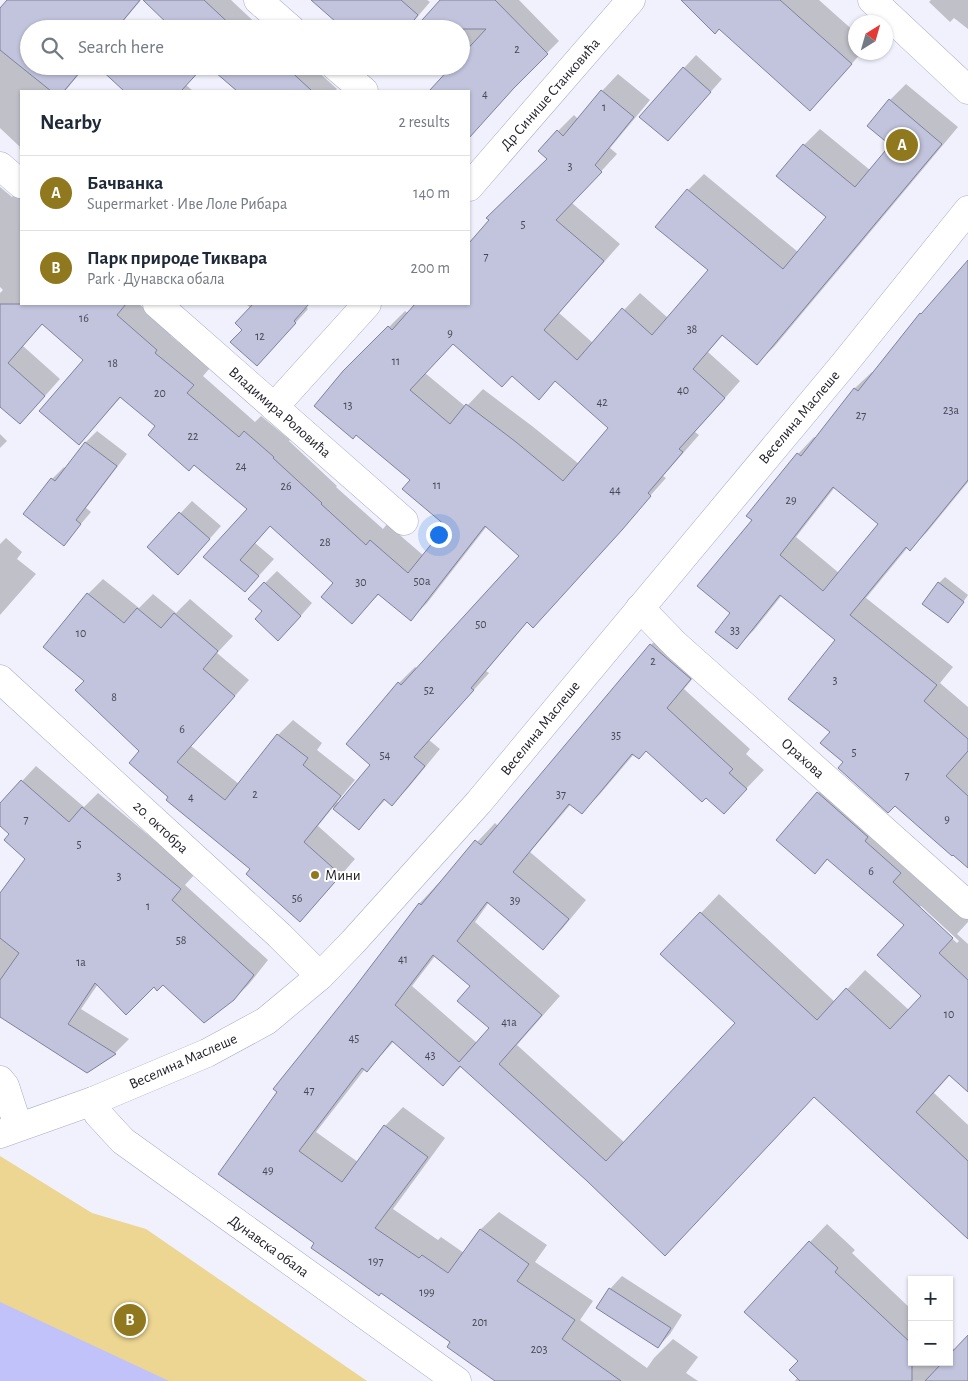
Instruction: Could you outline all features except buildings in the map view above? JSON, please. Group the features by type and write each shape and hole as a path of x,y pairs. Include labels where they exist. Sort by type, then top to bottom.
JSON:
{"street":[{"path":"258,0 281,20"},
{"name":"Др Синише Станковића","path":"470,184 630,0"},
{"path":"872,0 968,90"},
{"path":"345,75 363,90"},
{"path":"0,166 20,183"},
{"name":"Веселина Маслеше","path":"9,1130 92,1101 216,1049 266,1022 320,976 479,802 844,364 968,210"},
{"name":"Владимира Роловића","path":"158,305 404,521"},
{"path":"274,407 366,305"},
{"name":"Орахова","path":"640,608 676,645 968,905"},
{"name":"20. октобра","path":"0,679 279,935 320,976"},
{"path":"0,1080 5,1086 9,1130"},
{"name":"Дунавска обала","path":"92,1101 98,1114 123,1141 457,1381"}],"shaded area":[{"path":"0,1156 92,1213 146,1229 367,1381 0,1381"}],"water":[{"path":"0,1302 169,1381 0,1381"}],"place":[{"name":"Бачванка","path":"902,145"},
{"name":"Мини","path":"315,875"},
{"name":"Парк природе Тиквара","path":"130,1320"}]}
